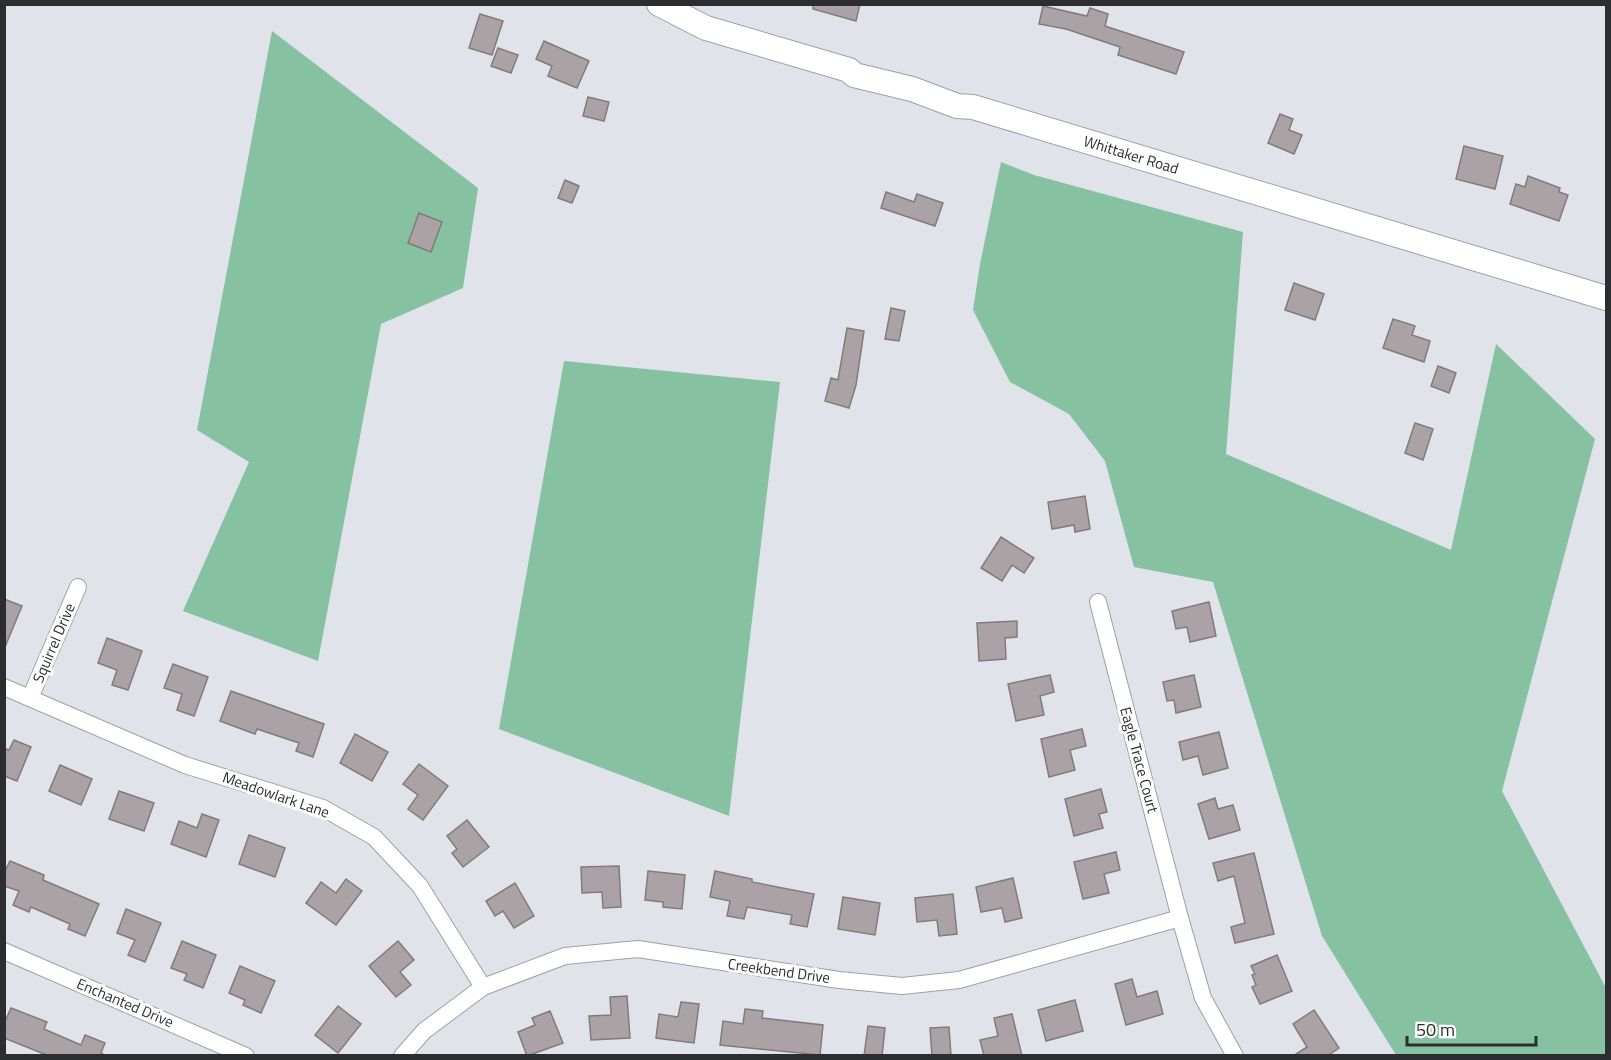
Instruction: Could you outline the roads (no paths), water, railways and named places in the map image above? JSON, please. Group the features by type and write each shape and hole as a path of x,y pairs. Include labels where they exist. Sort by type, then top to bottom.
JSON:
{"main road":[{"name":"Whittaker Road","path":"659,4 706,28 849,70 854,75 912,89 957,106 973,107 1606,298"}],"street":[{"name":"Squirrel Drive","path":"30,698 78,587"},
{"name":"Eagle Trace Court","path":"1098,602 1203,998 1235,1056"},
{"name":"Meadowlark Lane","path":"4,687 185,765 323,808 374,837 420,886 483,987"},
{"name":"Creekbend Drive","path":"402,1056 424,1031 483,987 565,956 638,949 840,980 903,986 959,980 1180,918"},
{"name":"Enchanted Drive","path":"4,951 246,1056"}]}
